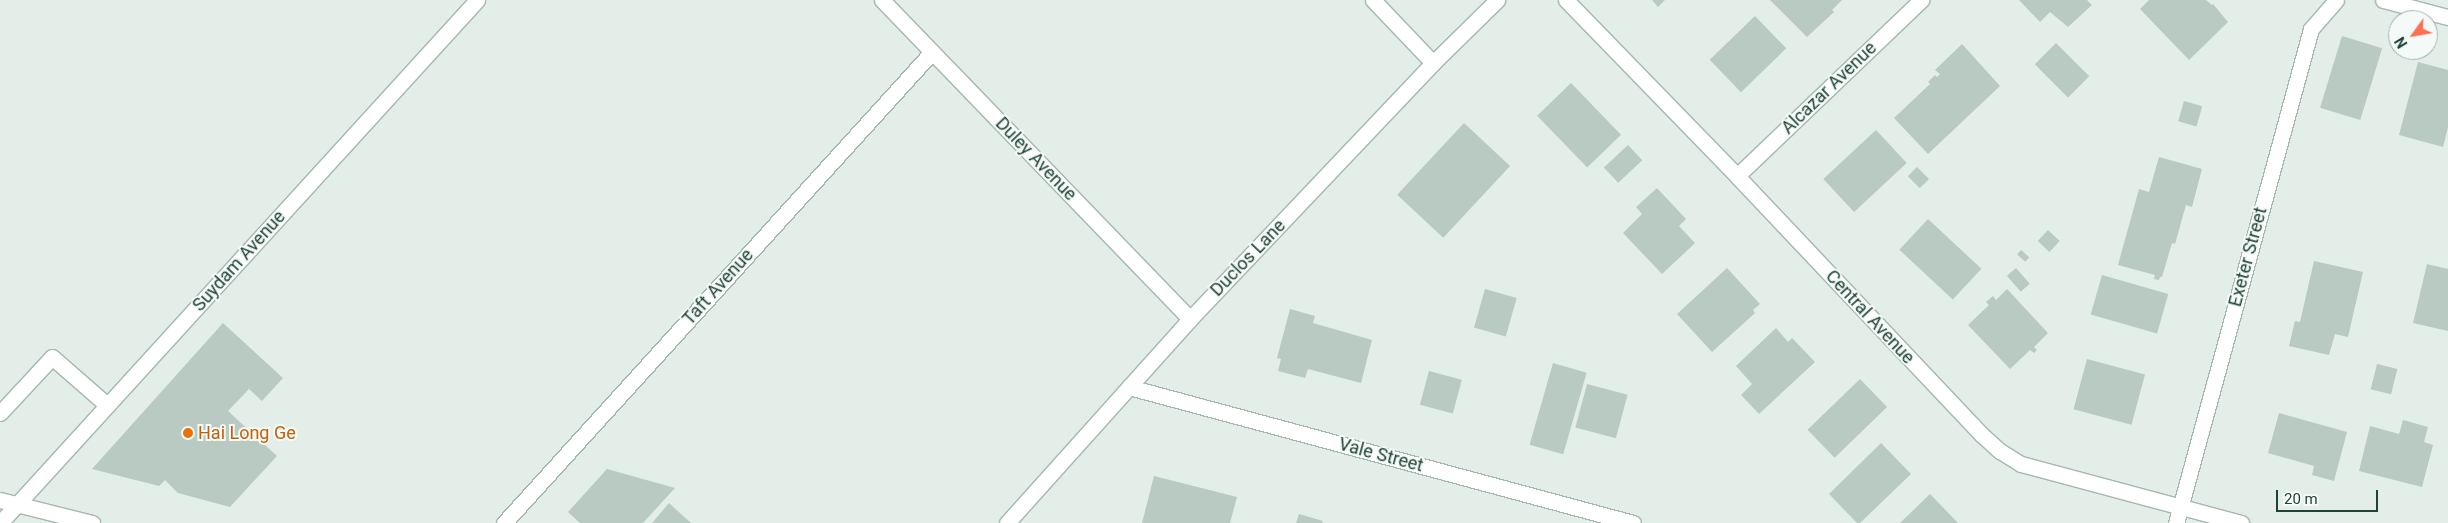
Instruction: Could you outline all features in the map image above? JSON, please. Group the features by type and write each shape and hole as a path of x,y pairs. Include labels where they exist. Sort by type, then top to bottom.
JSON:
{"street":[{"name":"Suydam Avenue","path":"0,522 477,0"},
{"name":"Duley Avenue","path":"882,0 1190,319"},
{"path":"1372,0 1433,63"},
{"name":"Duclos Lane","path":"1006,523 1190,319 1433,63 1497,0"},
{"name":"Central Avenue","path":"1566,0 1737,176 1982,435 2000,451 2021,464 2241,523"},
{"name":"Alcazar Avenue","path":"1737,176 1921,0"},
{"name":"Exeter Street","path":"2176,523 2311,29 2336,0"},
{"path":"2383,0 2448,17"},
{"name":"Taft Avenue","path":"504,523 932,52"},
{"path":"0,413 52,357 107,405"},
{"name":"Vale Street","path":"1130,387 1633,523"},
{"path":"0,500 92,523"}],"building":[{"path":"1652,0 1665,0 1658,7"},
{"path":"1770,0 1842,0 1832,10 1834,12 1807,37"},
{"path":"2019,0 2087,0 2092,5 2068,27 2050,12 2040,22"},
{"path":"2149,0 2206,0 2213,4 2228,22 2189,60 2140,9"},
{"path":"1755,16 1786,48 1741,92 1710,60"},
{"path":"2342,36 2382,48 2360,120 2320,108"},
{"path":"2056,43 2089,76 2068,97 2035,64"},
{"path":"1962,44 2000,86 1928,154 1894,118 1930,84 1928,82 1935,75 1937,77 1940,74 1935,70"},
{"path":"2418,62 2448,70 2448,127 2443,147 2399,135"},
{"path":"1571,83 1621,135 1587,167 1537,116"},
{"path":"2184,101 2202,106 2196,126 2178,121"},
{"path":"1464,123 1510,166 1443,238 1397,195"},
{"path":"1876,130 1907,163 1854,212 1823,179"},
{"path":"1628,145 1642,160 1618,183 1604,168"},
{"path":"2159,157 2202,169 2192,207 2186,205 2175,244 2172,243 2162,277 2159,280 2154,279 2155,275 2118,265 2139,189 2149,192"},
{"path":"1917,167 1929,179 1920,188 1908,176"},
{"path":"1657,188 1686,219 1679,226 1695,243 1662,274 1623,233 1642,214 1636,207"},
{"path":"1928,219 1981,269 1953,300 1899,250"},
{"path":"2048,230 2060,241 2049,252 2038,241"},
{"path":"2021,250 2029,257 2025,262 2017,255"},
{"path":"2314,261 2363,272 2348,337 2335,334 2329,355 2289,346 2295,321 2300,322"},
{"path":"2427,264 2448,269 2448,331 2413,323"},
{"path":"1727,268 1760,304 1753,310 1755,313 1712,352 1677,314"},
{"path":"2016,268 2030,284 2021,292 2007,276"},
{"path":"2102,275 2168,294 2157,333 2091,314"},
{"path":"1485,289 1517,298 1506,337 1474,327"},
{"path":"2007,289 2048,333 2034,347 2037,350 2034,353 2030,350 2010,369 1968,325 1989,305 1986,302 1993,296 1996,300"},
{"path":"1290,309 1315,316 1313,323 1372,340 1361,383 1308,369 1305,378 1278,371 1281,359 1277,358"},
{"name":"Hai Long Ge","path":"223,323 283,378 262,401 249,389 228,411 277,456 230,507 178,493 165,480 159,486 92,469"},
{"path":"1776,328 1788,342 1792,338 1815,362 1759,414 1741,395 1752,384 1736,366"},
{"path":"2087,359 2145,375 2131,425 2074,409"},
{"path":"1553,363 1587,373 1563,454 1530,445"},
{"path":"2377,364 2397,369 2391,394 2371,389"},
{"path":"1429,371 1462,380 1453,414 1420,405"},
{"path":"1860,379 1887,407 1835,458 1807,430"},
{"path":"1587,384 1628,395 1616,438 1575,427"},
{"path":"2279,413 2347,432 2334,481 2312,475 2314,466 2268,453"},
{"path":"2403,420 2428,427 2424,442 2433,445 2422,487 2359,471 2370,426 2399,434"},
{"path":"1881,443 1911,474 1860,523 1857,523 1829,494"},
{"path":"607,469 675,488 643,523 580,523 568,512"},
{"path":"1154,476 1237,497 1230,523 1142,523"},
{"path":"1930,494 1958,523 1900,523"},
{"path":"669,503 691,523 652,523"},
{"path":"1299,514 1323,521 1322,523 1296,523"}],"place":[{"name":"Hai Long Ge","path":"188,433"}]}
